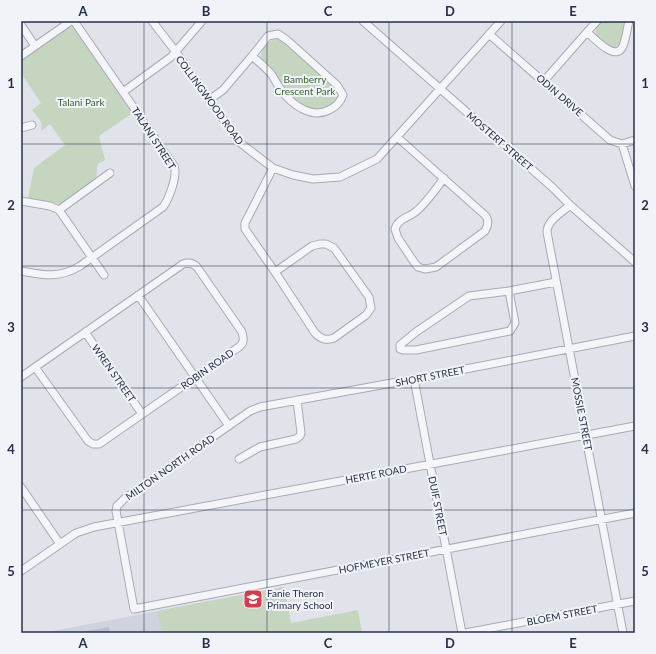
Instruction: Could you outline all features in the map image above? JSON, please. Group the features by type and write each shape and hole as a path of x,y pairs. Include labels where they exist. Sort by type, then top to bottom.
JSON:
{"street":[{"name":"TALANI STREET","path":"21,56 73,21 174,166 176,174 167,202 163,208 92,257"},
{"name":"COLLINGWOOD ROAD","path":"152,21 176,52 239,142 273,168 293,175 313,179 340,177 377,159 501,21"},
{"path":"123,92 171,58 202,21"},
{"name":"MOSTERT STREET","path":"363,21 552,186 570,205 635,262"},
{"path":"544,81 597,21"},
{"path":"587,32 609,50 616,52 622,48 629,21"},
{"path":"21,25 35,46"},
{"path":"209,100 223,90 268,36 278,34 287,40 337,85 343,95 341,100 336,107 325,112 310,112 301,109 283,92 271,75 252,56"},
{"name":"ODIN DRIVE","path":"489,34 610,140 622,144"},
{"path":"21,128 32,125"},
{"path":"397,136 444,178 486,216 488,219 488,225 485,231 436,266 425,269 418,267 414,262 398,238 395,229 398,223 415,212 433,194 444,178"},
{"path":"635,140 622,144 635,186"},
{"path":"273,168 245,223 245,229 315,333 322,339 334,338 366,315 371,308 369,298 339,254 330,245 320,244 312,246 274,272"},
{"path":"59,210 110,173"},
{"path":"21,200 50,206 59,210 104,275"},
{"name":"MOSSIE STREET","path":"570,205 564,212 550,222 547,229 623,633"},
{"path":"21,271 46,276 60,275 71,271 92,257"},
{"name":"ROBIN ROAD","path":"21,377 35,366 183,264 189,262 197,267 244,337 243,342 239,347 102,442 96,444 90,443 35,366"},
{"path":"509,291 515,323 510,331 416,350 400,349 400,345 416,332 469,296 509,291 556,282"},
{"path":"138,295 229,426"},
{"name":"WREN STREET","path":"85,332 142,414"},
{"name":"SHORT STREET","path":"229,426 260,407 635,336"},
{"name":"DUIF STREET","path":"414,379 462,633"},
{"path":"239,460 260,447 296,439 300,436 301,433 296,400"},
{"name":"MILTON NORTH ROAD","path":"134,609 116,509 124,499 229,426"},
{"name":"HERTE ROAD","path":"118,524 635,426"},
{"path":"21,487 60,544"},
{"name":"HOFMEYER STREET","path":"134,609 635,513"},
{"path":"21,570 80,531 105,525 118,524"},
{"name":"BLOEM STREET","path":"465,633 635,601"}],"shaded area":[{"name":"Fanie Theron Primary School","path":"284,587 293,633 42,633"}],"green space":[{"path":"601,21 625,21 619,46 611,48 596,35 596,28"},
{"name":"Talani Park","path":"70,27 77,29 134,112 99,136 105,160 98,164 95,180 59,204 28,198 34,168 65,145 50,124 41,131 42,124 32,110 41,103 21,73 21,61"},
{"name":"Bamberry Crescent Park","path":"276,39 279,39 335,87 340,92 339,100 323,110 313,110 304,107 296,101 263,61 261,56 266,45"},
{"name":"Fanie Theron Primary School","path":"284,587 291,623 358,610 362,633 162,633 157,611"}],"building":[{"path":"109,627 110,633 82,633 82,632"}],"place":[{"name":"Fanie Theron Primary School","path":"253,599"}]}
